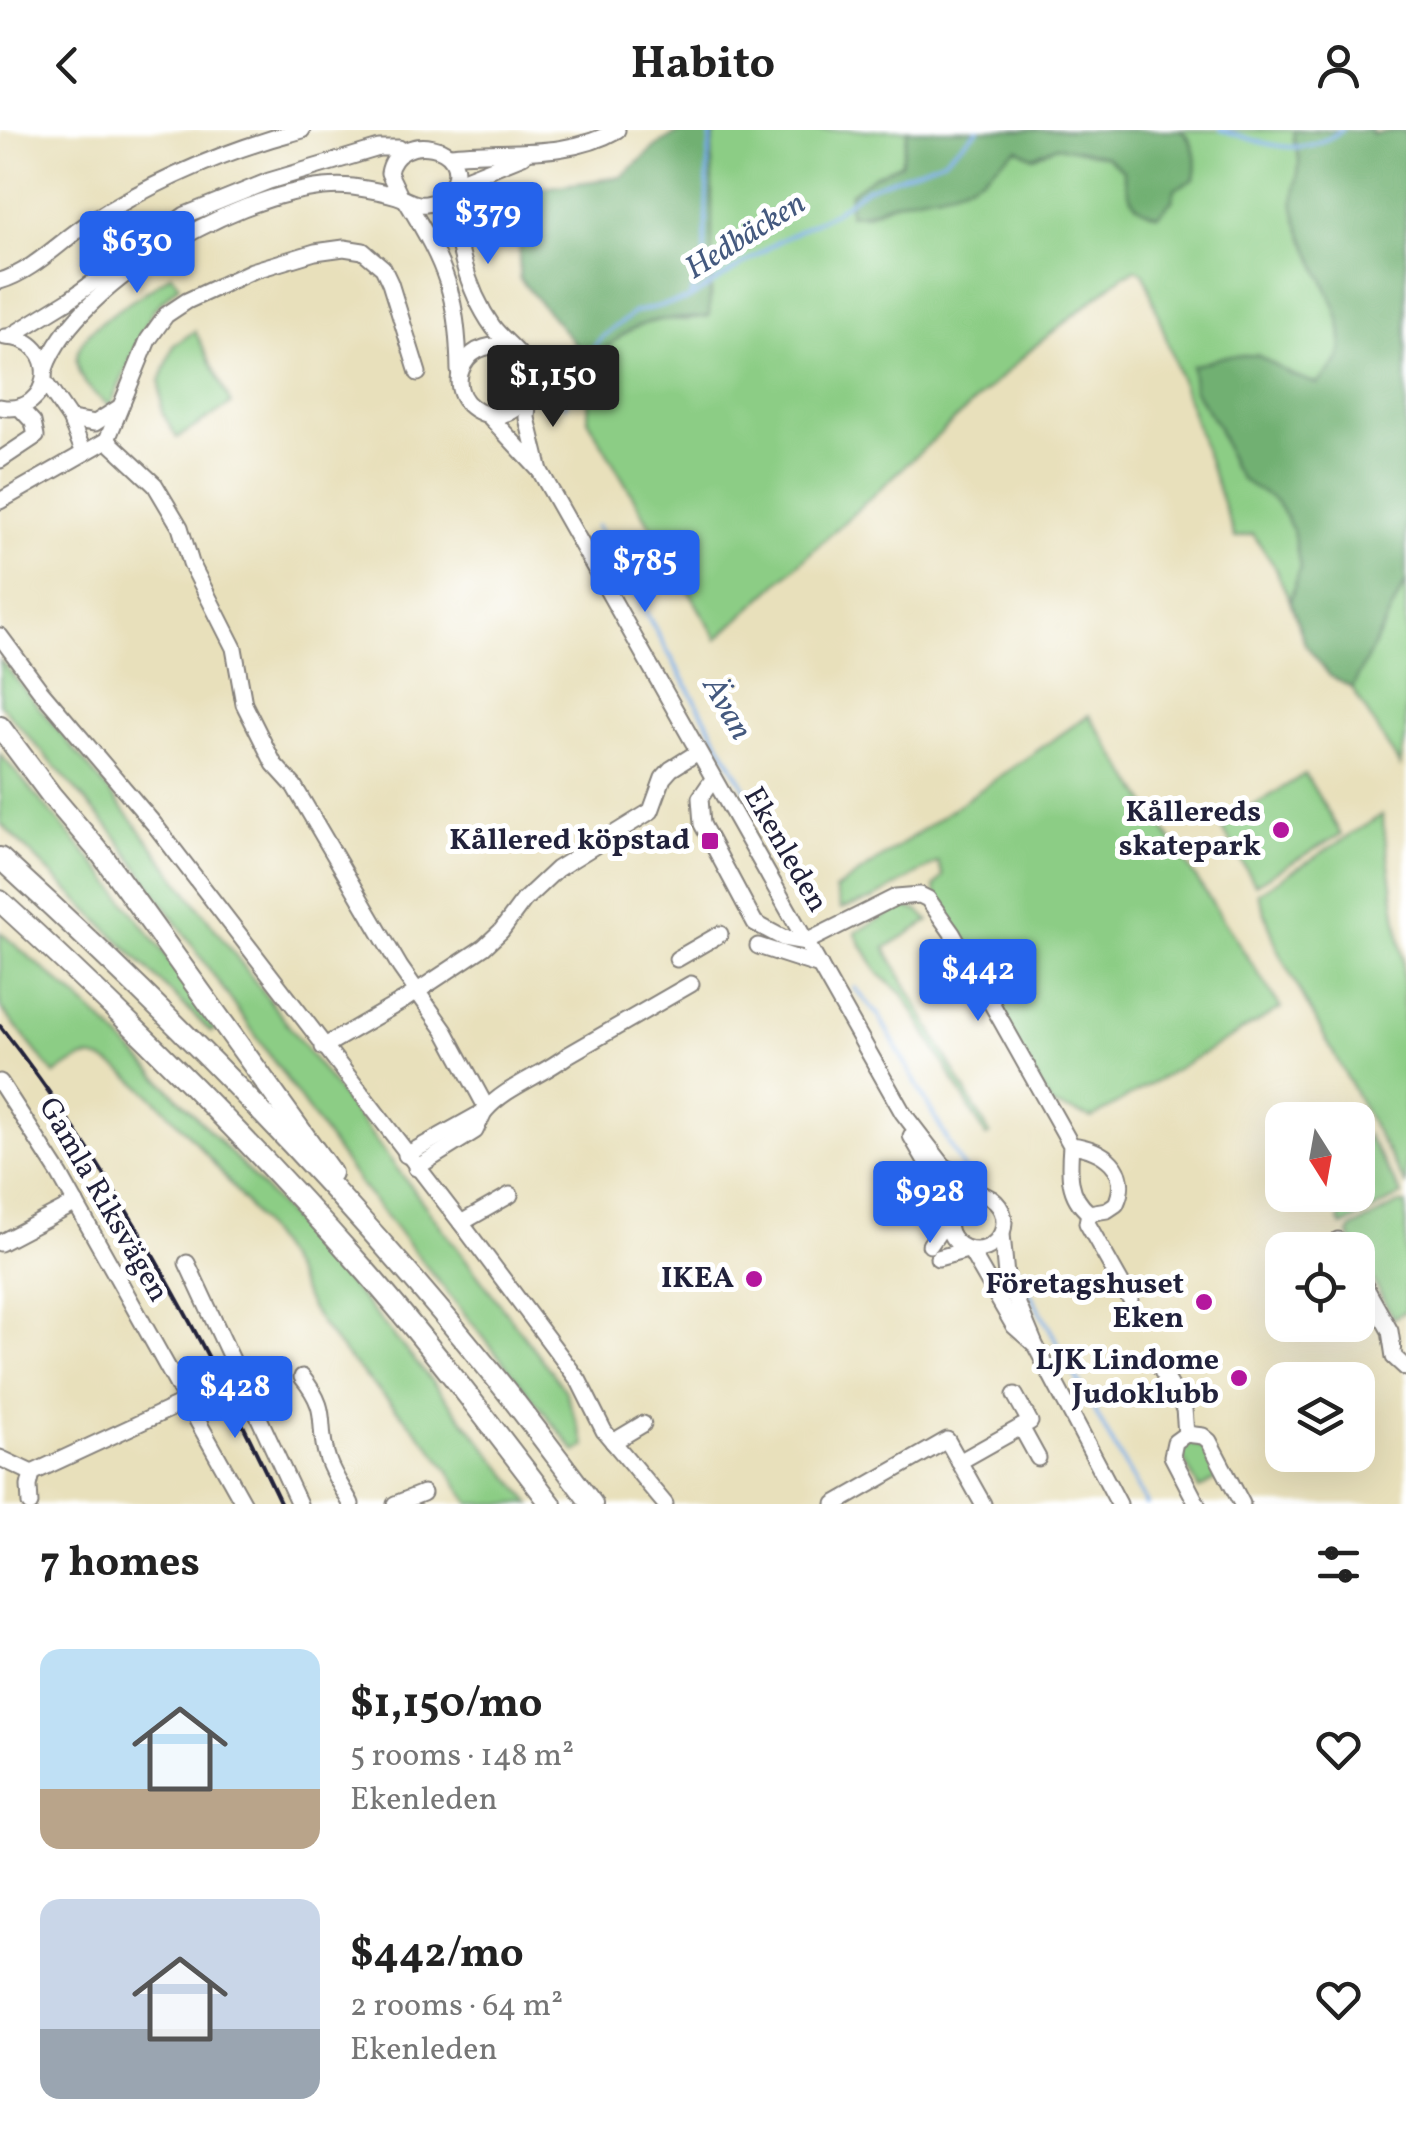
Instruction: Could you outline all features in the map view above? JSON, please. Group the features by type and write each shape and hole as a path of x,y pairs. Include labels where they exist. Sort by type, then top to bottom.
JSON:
{"highway":[{"path":"0,727 102,855 388,1252"},
{"path":"0,741 45,786"},
{"path":"0,858 91,941 285,1137 491,1372 592,1504"},
{"path":"0,901 164,1056 260,1154 399,1311 552,1504"}],"street":[{"path":"0,281 24,270 86,224 153,185 218,157 302,130"},
{"path":"404,141 389,173 437,250 454,301 460,387 470,405 488,415 508,413 528,392 527,365 493,327 463,266 455,229 455,168 444,130"},
{"path":"2,338 40,320 185,215 269,181 404,141 425,139 448,152 526,154 580,144 617,130"},
{"path":"6,409 35,398 49,356 75,318 97,297 203,226 296,191 348,186 432,204 452,186 526,154"},
{"path":"0,501 107,440 148,340 166,315 252,270 315,252 344,248 364,252 383,268 418,373"},
{"path":"2,338 33,346 84,453"},
{"path":"460,376 468,357 486,346 516,352"},
{"name":"Ekenleden","path":"528,392 526,418 540,471"},
{"path":"70,419 95,424 122,406"},
{"path":"0,460 36,436 33,422 6,409"},
{"name":"Ekenleden","path":"488,415 540,471 820,966 937,1180 954,1240 969,1250 1014,1326 1035,1344"},
{"path":"107,440 155,485 180,527 191,563 234,648 244,704 274,764 294,786 400,967 419,990 486,1109"},
{"path":"0,636 40,690 161,833 579,1381 604,1431 666,1504"},
{"path":"323,1047 484,948 556,869 651,812 663,778 698,752"},
{"path":"713,779 700,798 702,824 755,923 783,938 806,942"},
{"name":"Ekenleden","path":"806,942 896,897 910,894 928,899 952,934 1071,1145 1072,1189 1089,1213 1087,1223 1130,1299"},
{"path":"677,959 720,934"},
{"path":"758,946 820,966"},
{"path":"411,1161 568,1055 691,984"},
{"name":"Gamla Riksvägen","path":"0,1082 76,1203 244,1504"},
{"name":"Ekenleden","path":"902,1113 943,1164 1001,1209 1006,1276 1035,1344 1119,1504"},
{"path":"1071,1145 1107,1156 1122,1184 1116,1204 1089,1213"},
{"path":"982,1194 958,1200 934,1252 986,1250 1002,1234"},
{"path":"460,1223 510,1195"},
{"path":"0,1243 76,1203"},
{"path":"186,1262 300,1504"},
{"path":"1375,1304 1390,1331 1394,1357 1406,1368"},
{"path":"1155,1359 1184,1410 1186,1434"},
{"path":"302,1377 319,1398 329,1462 351,1504"},
{"path":"959,1462 1030,1422 1015,1396"},
{"path":"30,1504 28,1486 32,1473 187,1401"},
{"path":"614,1442 644,1424"},
{"path":"1021,1427 1038,1458"},
{"path":"1197,1504 1172,1456 1174,1442 1195,1433 1209,1441 1242,1504"},
{"path":"835,1504 947,1440 982,1504"},
{"path":"0,1458 32,1473"},
{"path":"394,1504 422,1492"}],"green space":[{"path":"684,130 716,130 712,146 709,316 657,320 638,326 597,357 580,350 519,278 521,191 621,177 661,142"},
{"path":"716,130 908,130 901,164 874,176 850,194 850,214 866,215 985,176 1000,158 1019,149 1034,157 1057,146 1105,156 1172,201 1175,189 1194,179 1195,172 1193,146 1180,130 1295,130 1299,166 1294,206 1340,325 1342,344 1338,361 1317,384 1257,355 1194,390 1217,425 1233,468 1243,480 1276,501 1293,530 1300,568 1290,601 1273,564 1253,534 1235,538 1144,274 1137,269 1124,275 1035,346 717,639 588,420 589,376 597,357 618,337 639,325 665,319 688,320 711,298 712,146"},
{"path":"908,130 1180,130 1193,146 1194,179 1175,189 1172,201 1158,215 1136,205 1123,170 1105,156 1057,146 1033,157 1018,149 960,188 849,215 850,194 874,176 901,164"},
{"path":"1295,130 1372,130 1372,134 1406,130 1406,582 1352,688 1330,676 1305,644 1290,601 1300,568 1293,530 1276,501 1242,480 1217,425 1194,390 1192,366 1226,356 1257,355 1317,384 1338,361 1342,344 1340,326 1294,206 1299,166"},
{"path":"171,274 179,285 153,310 110,406 86,384 77,365 79,347 109,316"},
{"path":"195,331 231,404 177,438 162,412 160,381 174,345"},
{"path":"1406,582 1406,736 1400,766 1352,688"},
{"path":"0,660 134,822 565,1390 586,1446 576,1452 360,1184 113,832 0,704"},
{"path":"1089,715 1281,1008 1092,1118 1051,1105 938,901 934,887 943,876 938,862 871,900 841,909 835,890"},
{"path":"0,754 104,874 219,1025 211,1032 0,823"},
{"name":"Kållereds skatepark","path":"1305,774 1341,834 1255,884 1221,826"},
{"path":"1382,815 1403,962 1406,1186 1375,1129 1375,1102 1360,1102 1279,953 1258,893"},
{"path":"903,906 919,911 929,921 885,948 990,1134 986,1136 903,994 879,974 855,933"},
{"path":"0,932 98,1017 268,1193 376,1315 531,1504 470,1504 431,1447 332,1339 287,1261 227,1180 142,1088 95,1058 79,1060 55,1075 0,1007"},
{"path":"1375,1149 1402,1195 1375,1209"},
{"path":"1406,1204 1406,1311 1393,1318 1375,1284 1375,1232 1350,1232"},
{"path":"1342,1212 1369,1212 1342,1226 1339,1221"},
{"path":"1191,1443 1204,1448 1219,1477 1199,1489 1181,1455 1182,1449"}],"waterway":[{"path":"690,296 704,271 712,130"},
{"name":"Hedbäcken","path":"565,405 580,365 601,338 635,312 689,299 866,189 943,160 978,130"},
{"name":"Hedbäcken","path":"1221,130 1268,144 1297,147 1312,145 1342,130"},
{"name":"Ävan","path":"597,526 786,861"},
{"name":"Ävan","path":"855,988 879,1016 965,1172"},
{"name":"Ävan","path":"1014,1264 1146,1504"}],"railway":[{"path":"0,1026 81,1139 154,1257 281,1504"}],"place":[{"name":"Kållereds skatepark","path":"1281,830"},
{"name":"Kållered köpstad","path":"710,841"},
{"name":"IKEA","path":"754,1279"},
{"name":"Företagshuset Eken","path":"1204,1302"},
{"name":"LJK Lindome Judoklubb","path":"1239,1378"}]}
